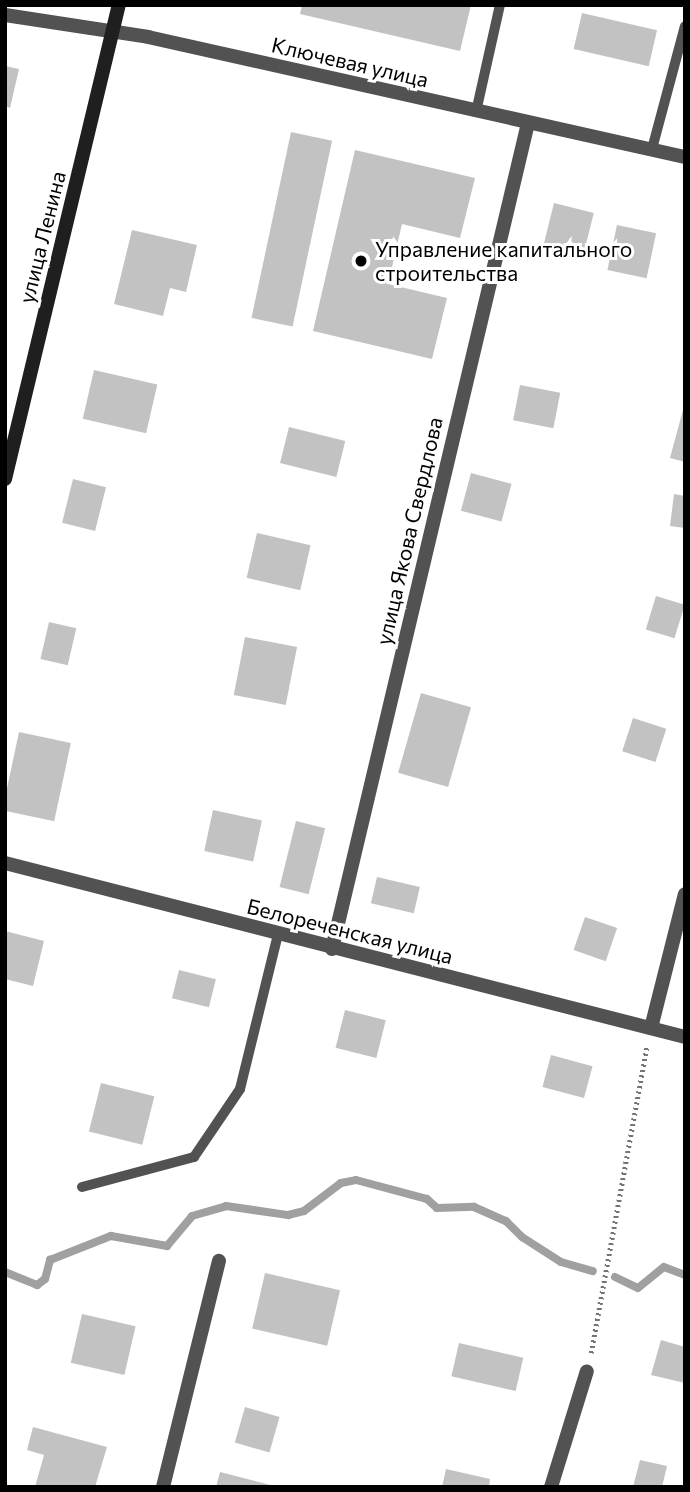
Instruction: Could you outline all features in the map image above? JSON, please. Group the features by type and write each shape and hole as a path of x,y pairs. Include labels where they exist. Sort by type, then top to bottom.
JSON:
{"main road":[{"name":"улица Ленина","path":"5,479 119,5"}],"street":[{"name":"Ключевая улица","path":"5,15 113,32 685,157"},
{"name":"улица Якова Свердлова","path":"332,948 528,124"},
{"name":"Белореченская улица","path":"5,863 685,1037"},
{"path":"650,1028 685,894"},
{"path":"163,1487 219,1261"},
{"path":"551,1487 587,1371"}],"lane":[{"path":"476,112 500,5"},
{"path":"652,149 685,26"},
{"path":"82,1187 194,1157 240,1090 278,934"}],"path":[{"path":"587,1371 650,1028"}],"building":[{"path":"302,5 471,5 460,51 300,14"},
{"path":"582,13 657,30 649,66 574,49"},
{"path":"5,66 19,69 10,108 5,106"},
{"path":"291,132 332,141 293,327 251,318"},
{"name":"Управление капитального строительства","path":"355,150 475,178 460,238 402,224 388,284 447,298 432,359 313,331"},
{"path":"554,203 594,213 583,257 543,247"},
{"path":"617,225 656,233 647,278 607,270"},
{"path":"132,230 197,245 186,292 170,288 163,316 114,304"},
{"path":"94,370 157,385 146,433 83,419"},
{"path":"520,385 560,393 553,428 513,420"},
{"path":"685,407 685,462 670,458"},
{"path":"289,427 345,441 336,477 280,463"},
{"path":"471,473 512,484 501,522 461,511"},
{"path":"73,479 106,487 95,531 62,523"},
{"path":"674,494 685,496 685,528 670,526"},
{"path":"257,533 311,545 300,590 247,578"},
{"path":"656,596 685,605 674,638 646,629"},
{"path":"49,622 76,628 68,665 40,659"},
{"path":"245,637 297,647 286,705 234,695"},
{"path":"421,693 471,707 448,787 398,773"},
{"path":"633,718 666,729 655,762 622,751"},
{"path":"19,732 71,743 54,821 5,811 5,798"},
{"path":"213,810 262,820 253,861 204,851"},
{"path":"296,821 325,828 309,894 280,887"},
{"path":"377,877 420,887 414,913 371,903"},
{"path":"585,917 617,928 606,961 574,950"},
{"path":"5,931 44,941 33,986 5,979"},
{"path":"179,970 216,979 209,1007 172,998"},
{"path":"345,1010 386,1020 376,1058 336,1048"},
{"path":"551,1055 593,1066 584,1098 542,1087"},
{"path":"101,1083 154,1096 142,1145 89,1132"},
{"path":"265,1273 340,1290 327,1346 252,1329"},
{"path":"82,1314 136,1326 124,1375 71,1363"},
{"path":"661,1340 685,1347 685,1383 651,1375"},
{"path":"459,1343 523,1358 516,1391 451,1376"},
{"path":"245,1407 280,1417 269,1452 235,1443"},
{"path":"33,1427 107,1447 95,1487 35,1487 44,1455 27,1450"},
{"path":"640,1460 667,1466 662,1487 633,1487"},
{"path":"446,1469 490,1479 489,1487 442,1487"},
{"path":"220,1472 274,1486 274,1487 216,1487"}],"waterway":[{"path":"5,1272 37,1285 45,1279 50,1260 111,1236 167,1246 192,1216 226,1206 288,1215 304,1211 341,1183 356,1180 427,1199 437,1208 474,1207 506,1221 522,1237 561,1262 593,1271"},
{"path":"615,1277 638,1288 664,1267 685,1275"}],"place":[{"name":"Управление капитального строительства","path":"361,261"}]}
